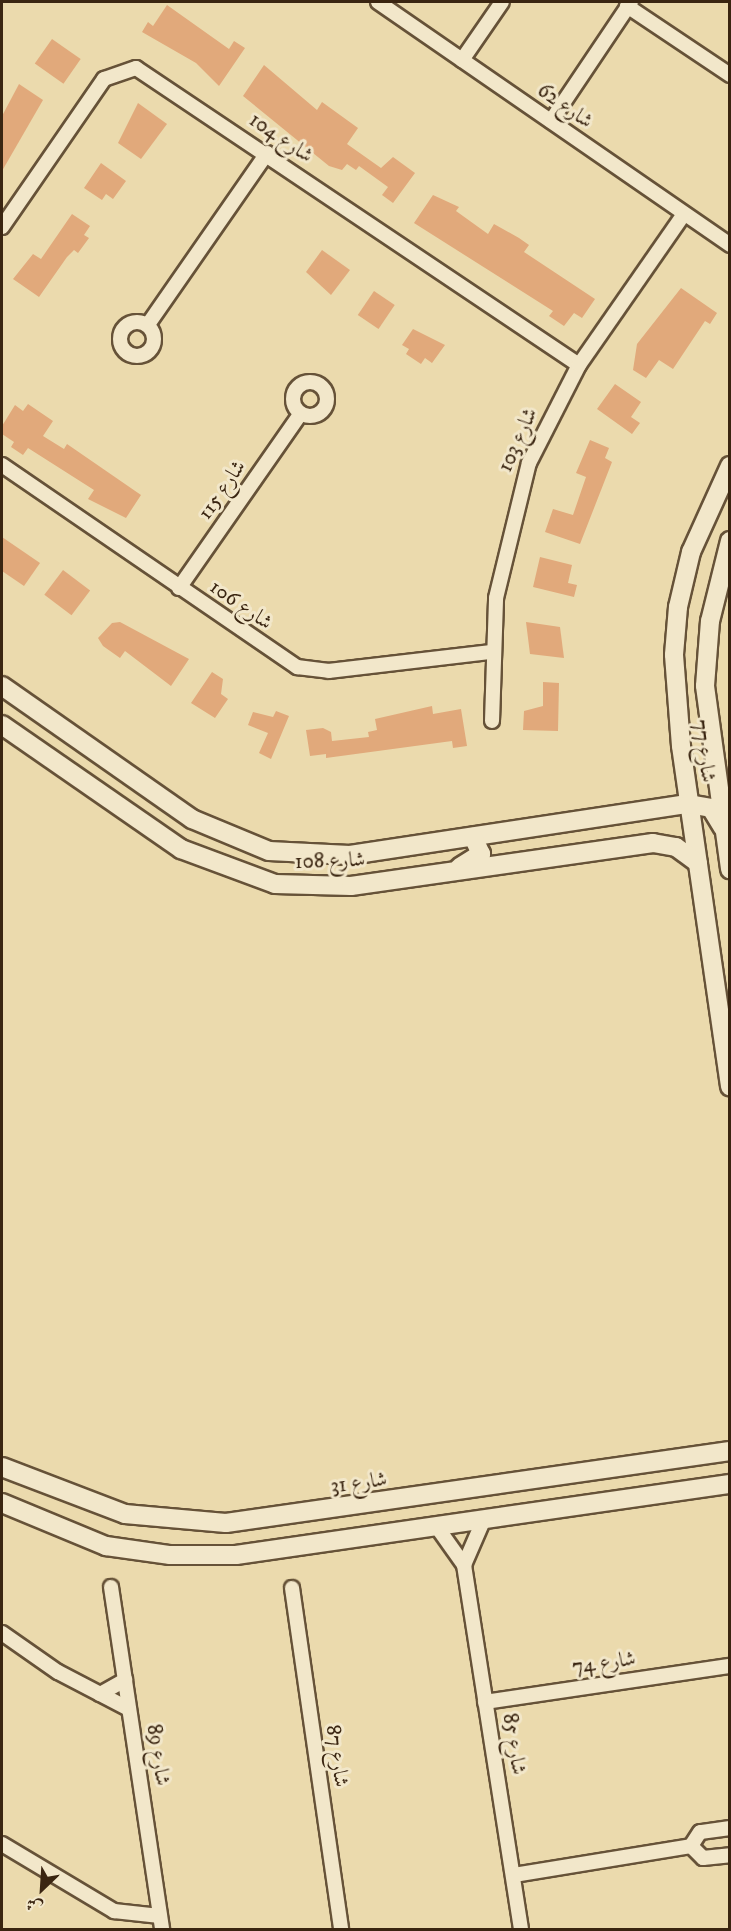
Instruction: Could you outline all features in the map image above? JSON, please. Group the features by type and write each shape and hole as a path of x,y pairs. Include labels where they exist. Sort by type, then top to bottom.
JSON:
{"street":[{"name":"شارع 62","path":"378,2 729,245"},
{"path":"462,60 502,2"},
{"path":"550,122 629,4 729,75"},
{"name":"شارع 104","path":"2,226 99,85 119,70 152,75 579,365"},
{"path":"149,323 267,153"},
{"name":"شارع 103","path":"492,720 491,652 515,506 538,443 579,365 684,213"},
{"name":"شارع 115","path":"179,588 298,416"},
{"name":"شارع 106","path":"2,465 277,657 307,669 491,652"},
{"name":"شارع 77","path":"729,466 700,526 678,607 676,712 729,1086"},
{"name":"شارع 77","path":"729,541 710,621 705,686 729,869"},
{"name":"شارع 108","path":"2,686 164,801 248,844 331,857 689,804"},
{"path":"2,696 23,701"},
{"name":"شارع 108","path":"2,725 10,740 162,838 249,878 316,888 450,872 653,843 676,847 698,863"},
{"path":"689,804 711,808 723,828"},
{"path":"450,872 479,857 481,849 473,837"},
{"name":"شارع 31","path":"2,1467 125,1515 226,1523 729,1450"},
{"path":"2,1503 75,1536 170,1555 272,1552 729,1484"},
{"path":"464,1565 483,1521"},
{"name":"شارع 85","path":"437,1527 464,1565 521,1929"},
{"name":"شارع 89","path":"111,1587 161,1923"},
{"name":"شارع 87","path":"292,1588 341,1929"},
{"path":"2,1634 100,1694 129,1708"},
{"name":"شارع 74","path":"485,1702 729,1666"},
{"path":"100,1694 125,1680"},
{"path":"514,1875 691,1846 700,1832 729,1828"},
{"path":"2,1844 114,1911 161,1923"},
{"path":"691,1846 703,1858 729,1855"}],"building":[{"path":"167,5 229,49 234,41 245,48 219,86 196,63 142,32 148,22 153,26"},
{"path":"52,39 81,59 63,84 35,64"},
{"path":"264,65 317,110 322,102 358,128 347,144 381,168 393,157 415,173 393,203 382,195 388,187 359,166 356,170 347,164 342,170 329,166 243,96"},
{"path":"19,84 43,100 2,171 2,116"},
{"path":"138,103 167,124 141,159 118,143"},
{"path":"101,163 126,181 113,199 106,194 102,200 84,188"},
{"path":"433,195 459,207 456,211 488,234 494,224 519,238 529,245 524,252 595,299 582,318 574,313 564,326 549,316 553,311 414,223"},
{"path":"72,214 90,226 84,235 89,238 78,253 74,250 67,257 39,297 13,279 33,254 41,259"},
{"path":"322,250 350,270 331,295 306,272"},
{"path":"681,288 717,313 710,324 705,321 673,369 659,360 646,378 633,370 637,344"},
{"path":"374,291 395,305 379,329 358,315"},
{"path":"413,329 445,345 432,363 425,358 421,364 406,354 409,349 402,345"},
{"path":"615,384 641,402 631,417 640,423 632,434 597,409"},
{"path":"28,404 53,421 43,436 64,449 67,444 141,495 126,518 88,499 94,490 28,448 23,455 11,447 14,442 2,434 2,426 15,405 23,411"},
{"path":"590,440 609,448 605,458 612,462 580,544 545,532 553,509 573,515 586,477 576,473"},
{"path":"2,537 40,563 24,586 2,571"},
{"path":"540,557 572,565 568,583 577,585 574,597 533,587"},
{"path":"63,570 90,590 71,615 44,595"},
{"path":"120,622 189,659 171,686 125,651 120,658 103,646 98,638 112,623"},
{"path":"526,622 560,627 564,658 530,654"},
{"path":"212,672 223,679 221,694 228,699 215,718 191,703"},
{"path":"543,682 559,683 558,731 523,730 524,711 543,706"},
{"path":"432,706 433,714 461,709 467,746 453,748 452,741 326,758 326,754 310,756 306,730 323,728 331,732 332,741 369,737 368,732 377,730 375,719"},
{"path":"276,711 289,716 271,759 259,753 268,733 248,725 253,712 273,717"}]}
